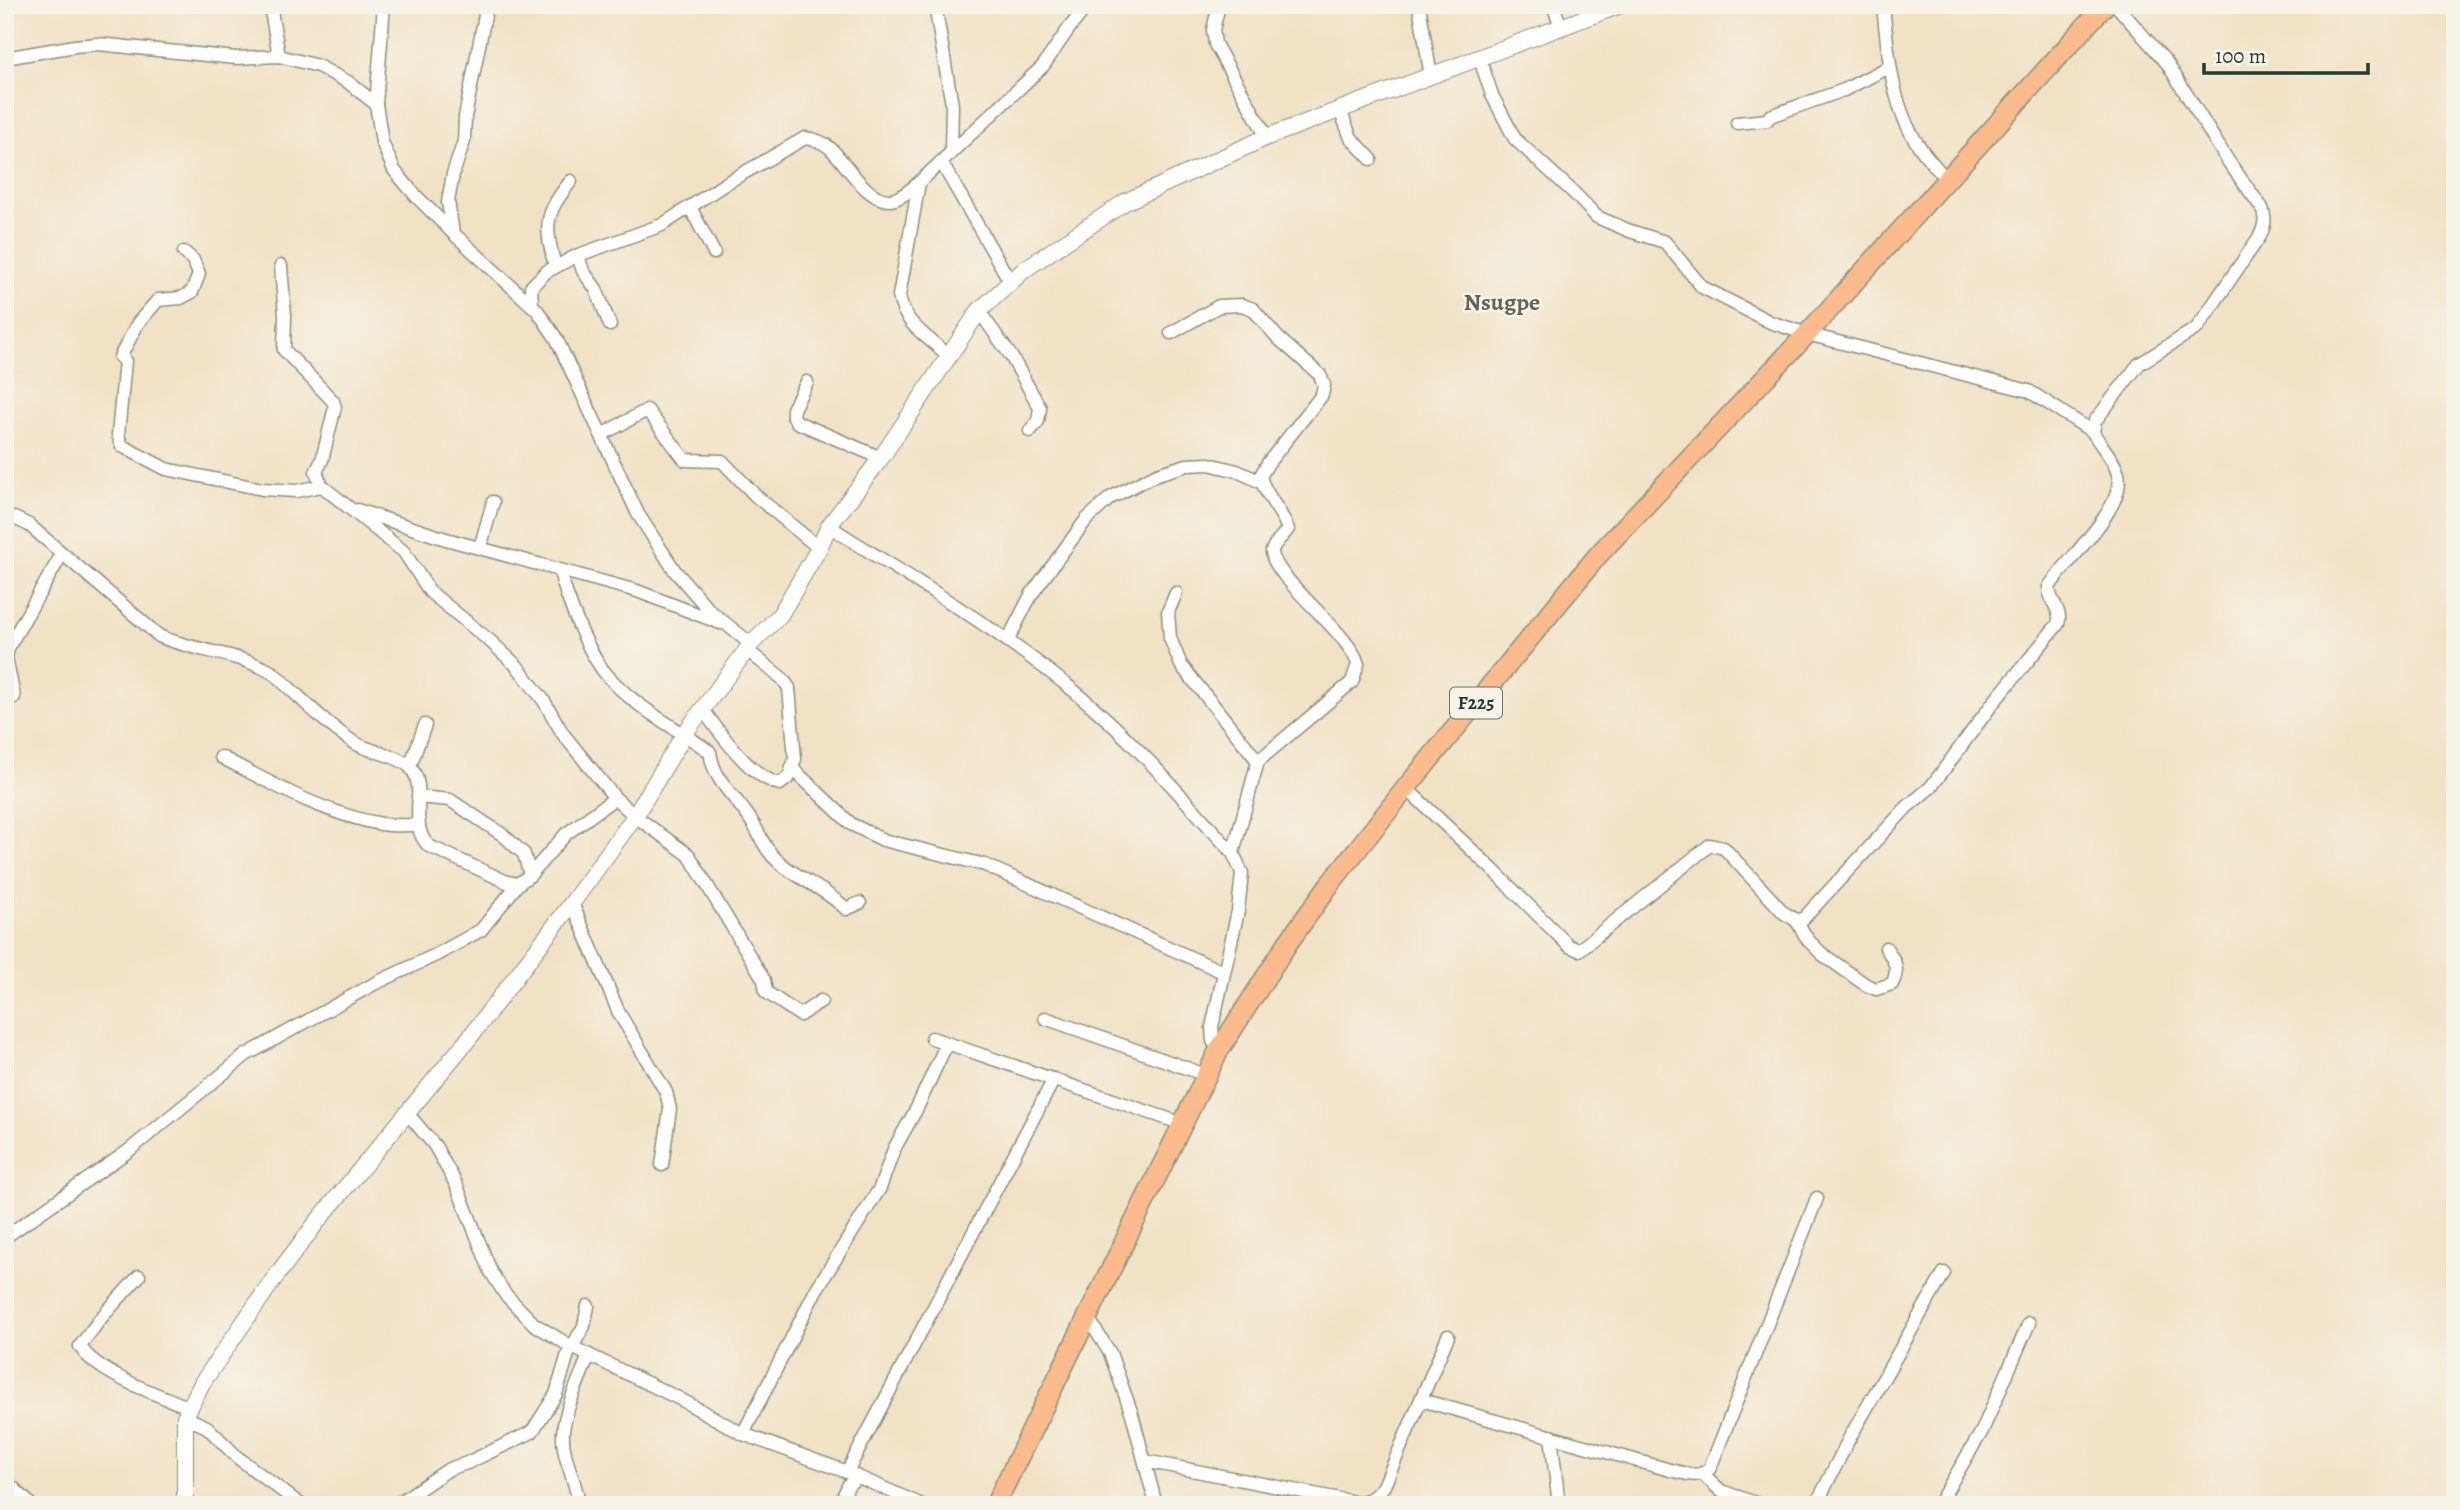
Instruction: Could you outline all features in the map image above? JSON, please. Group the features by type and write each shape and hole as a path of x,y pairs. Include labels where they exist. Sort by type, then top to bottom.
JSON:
{"main road":[{"name":"F225","path":"995,1505 1219,1050 1329,885 1599,554 1807,334 2105,5"}],"street":[{"path":"270,5 279,56"},
{"path":"384,5 376,104 382,142 394,170 453,233 531,305 556,338 638,514 676,571 710,611 730,626 789,688 795,759 789,777 780,784 770,782 729,747 703,710"},
{"path":"453,233 448,202 453,174 464,141 465,117 487,5"},
{"path":"935,5 952,105 946,158 1011,283"},
{"path":"531,305 531,287 546,272 578,256 662,225 805,138 817,139 829,146 862,186 877,198 893,200 919,183 1043,66 1088,5"},
{"path":"1219,5 1213,30 1215,44 1267,137"},
{"path":"1419,5 1431,77"},
{"path":"1553,5 1562,29"},
{"path":"185,1505 187,1412 208,1373 317,1222 470,1037 572,903 635,816 685,733 750,647 780,615 820,548 829,526 881,458 979,311 1026,270 1125,202 1267,137 1562,29 1620,5"},
{"path":"1883,5 1889,67 1908,126 1919,146 1947,180"},
{"path":"2093,432 2095,421 2132,371 2146,358 2197,328 2265,225 2265,216 2167,63 2116,5"},
{"path":"5,58 98,44 236,58 279,56 318,66 348,82 376,104"},
{"path":"1480,59 1492,95 1515,139 1597,217 1665,242 1702,287 1770,322 1807,334 2029,391 2093,432 2115,465 2119,483 2111,506 2102,522 2049,587 2049,595 2060,615 2059,624 1993,704 1931,787 1907,807 1809,915 1796,920"},
{"path":"1737,122 1767,120 1770,116 1844,90 1889,67"},
{"path":"1340,110 1351,138 1371,159"},
{"path":"555,267 549,241 548,217 554,202 571,181"},
{"path":"919,183 899,281 900,303 908,321 949,356"},
{"path":"690,207 714,253"},
{"path":"184,252 192,260 199,274 192,292 181,298 158,300 138,323 120,357 125,361 118,435 122,446 166,469 262,489 296,491 322,486"},
{"path":"578,256 583,271 596,289 610,326"},
{"path":"281,266 285,316 284,350 309,378 330,396 335,407 322,460 316,472 322,486 404,552 430,592 517,666 544,701 563,734 615,798 689,855 764,980 766,992 800,1015 821,1001"},
{"path":"1171,333 1219,306 1242,305 1253,309 1278,338 1320,375 1324,385 1321,394 1260,477 1288,529 1274,546 1273,555 1282,572 1349,646 1358,664 1352,682 1258,761 1233,853"},
{"path":"979,311 1011,356 1040,408 1038,421 1030,430"},
{"path":"807,382 793,409 797,422 881,458"},
{"path":"603,434 648,410 685,460 722,461 756,496 820,548"},
{"path":"1008,640 1031,595 1086,520 1110,498 1157,474 1187,465 1209,464 1237,471 1262,482"},
{"path":"480,548 493,502"},
{"path":"349,507 480,548 637,591 730,626"},
{"path":"5,522 14,518 22,520 159,636 231,654 260,665 354,742 410,766 417,777 419,825 423,841 507,882 518,884"},
{"path":"829,526 1008,640 1066,684 1112,725 1233,853 1242,873 1238,911 1212,1027 1213,1041 1219,1050"},
{"path":"14,696 6,657 9,646 62,554"},
{"path":"560,570 567,599 607,676 650,712 710,752 711,763 722,785 742,808 763,845 778,862 833,896 846,909 860,903"},
{"path":"1175,593 1168,612 1170,638 1181,665 1258,761"},
{"path":"410,766 425,725"},
{"path":"220,757 282,788 335,810 385,824 419,825"},
{"path":"792,768 851,824 883,840 985,865 1223,971"},
{"path":"1406,788 1574,949 1584,948 1710,845 1724,848 1783,913 1796,920 1808,940 1822,954 1876,989 1892,984 1896,976 1895,962 1886,948"},
{"path":"418,797 450,800 503,835 524,854 530,875"},
{"path":"5,1237 127,1152 247,1055 363,989 438,954 481,930 518,884 530,875 566,834 615,798"},
{"path":"572,903 619,1013 666,1092 670,1109 662,1166"},
{"path":"1045,1018 1206,1075"},
{"path":"932,1038 1183,1124"},
{"path":"743,1434 816,1290 880,1188 894,1149 917,1108 947,1043"},
{"path":"839,1505 1054,1079"},
{"path":"408,1114 435,1146 456,1184 491,1272 505,1294 534,1324 589,1356 680,1399 743,1434 922,1505"},
{"path":"1421,1400 1670,1470 1696,1476 1703,1474 1710,1468 1817,1198"},
{"path":"1816,1505 1850,1437 1944,1273"},
{"path":"139,1276 80,1346 92,1359 117,1376 187,1412 207,1427 237,1457 301,1505"},
{"path":"393,1505 449,1468 467,1463 532,1432 556,1394 568,1354 584,1326 588,1306"},
{"path":"1088,1318 1111,1353 1156,1505"},
{"path":"1938,1505 1982,1431 2028,1323"},
{"path":"1145,1461 1354,1503 1373,1499 1384,1486 1448,1336"},
{"path":"579,1505 578,1489 563,1440 565,1421 589,1356"},
{"path":"1551,1436 1559,1505"},
{"path":"1703,1474 1721,1491 1761,1505"},
{"path":"5,1480 26,1503"}],"district":[{"name":"Nsugpe","path":"1502,302"}]}
